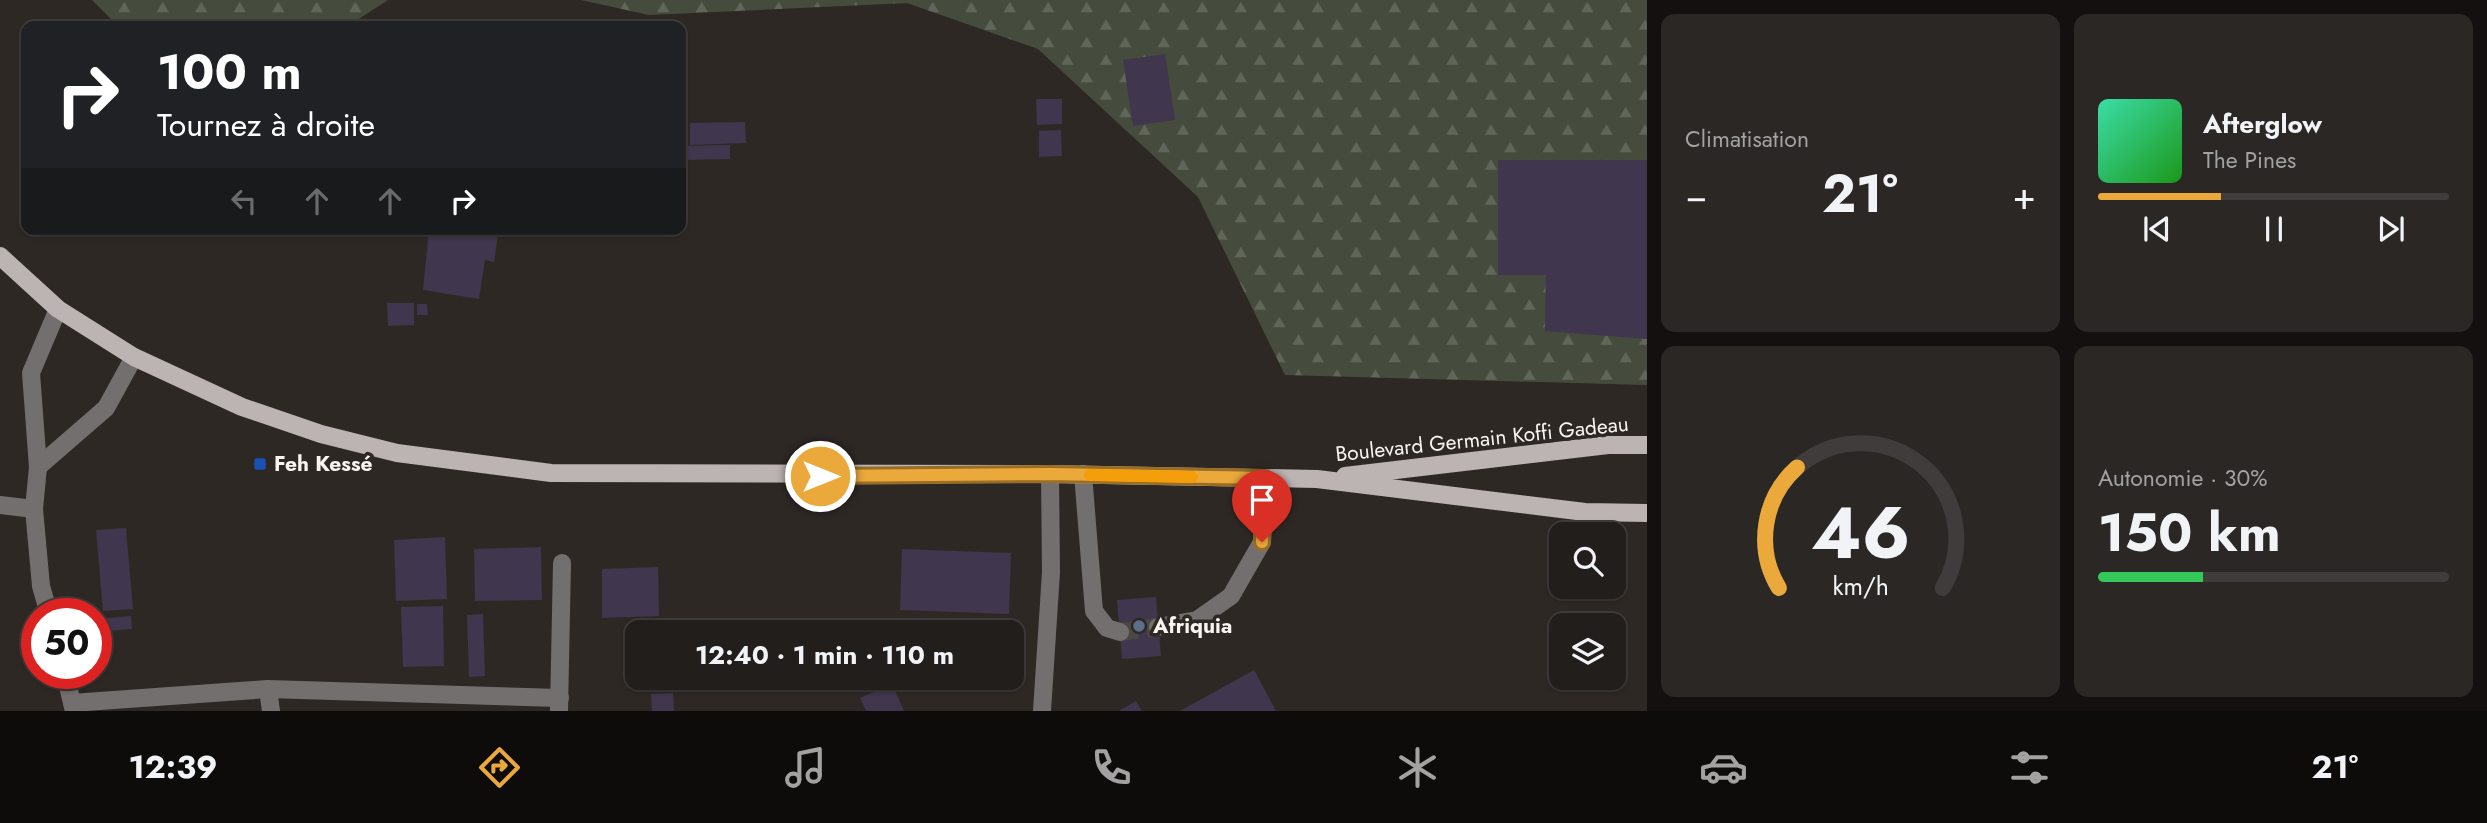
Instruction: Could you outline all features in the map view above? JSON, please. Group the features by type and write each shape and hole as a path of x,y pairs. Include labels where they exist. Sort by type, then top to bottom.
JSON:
{"main road":[{"path":"0,256 58,309 134,357 242,407 321,434 397,453 551,473 1083,474 1317,479"},
{"name":"Boulevard Germain Koffi Gadeau","path":"1317,479 1608,445 1647,445"},
{"name":"Boulevard Germain Koffi Gadeau","path":"1317,479 1585,512 1647,513"}],"street":[{"path":"44,598 34,509 38,467 30,373 58,309"},
{"path":"38,467 106,408 134,357"},
{"path":"1042,711 1051,572 1050,474"},
{"path":"1083,474 1094,611 1107,628 1120,632"},
{"path":"1158,627 1197,620 1231,596 1262,542 1265,478"},
{"path":"0,505 34,509"},
{"path":"69,689 73,707 268,689 560,705 562,563"},
{"path":"268,689 271,711"}],"green space":[{"path":"92,0 388,0 356,21 113,21"},
{"path":"581,0 1647,0 1647,385 1285,375 1198,197 1038,49 907,3 649,15"}],"building":[{"path":"1165,54 1175,120 1133,126 1123,60"},
{"path":"1036,99 1062,99 1062,124 1037,125"},
{"path":"745,122 746,143 690,145 690,123"},
{"path":"1061,130 1062,156 1039,157 1039,131"},
{"path":"730,145 730,159 686,160 686,146"},
{"path":"1498,160 1647,160 1647,339 1545,331 1546,275 1498,275"},
{"path":"428,235 498,235 494,262 485,260 479,299 423,290"},
{"path":"387,303 414,303 414,325 388,326"},
{"path":"417,304 427,304 428,315 417,315"},
{"path":"126,528 133,609 112,610 112,598 102,598 96,530"},
{"path":"445,537 447,599 396,601 394,540"},
{"path":"541,547 542,600 475,601 474,549"},
{"path":"902,549 1011,553 1009,614 900,610"},
{"path":"658,567 659,616 602,618 602,569"},
{"path":"1156,597 1161,656 1122,659 1117,600"},
{"path":"443,606 444,666 403,667 401,607"},
{"path":"483,614 485,676 469,677 467,615"},
{"path":"131,616 132,629 112,631 112,618"},
{"path":"1254,670 1276,711 1180,711"},
{"path":"878,690 895,690 904,711 866,711 860,698"},
{"path":"673,693 674,711 652,711 651,694"},
{"path":"1136,701 1142,711 1119,711"}],"tunnel":[{"path":"1120,632 1158,627"}],"slow traffic":[{"path":"1090,475 1192,477"}],"place":[{"name":"Feh Kessé","path":"260,464"},
{"name":"Afriquia","path":"1139,626"}],"route":[{"path":"820,476 1050,474 1265,478 1266,515 1262,542"}]}
